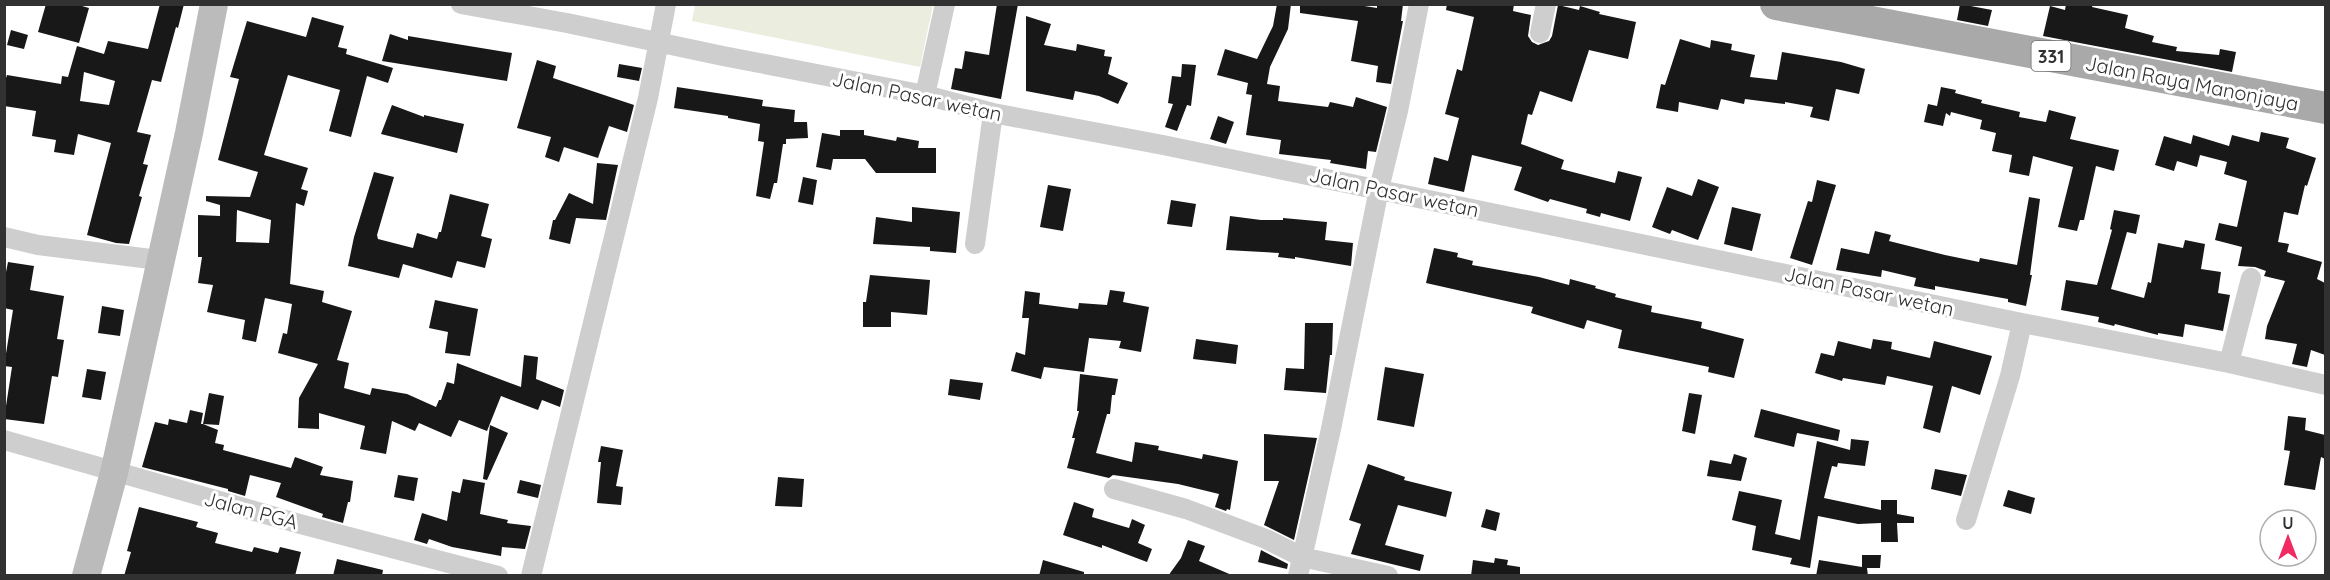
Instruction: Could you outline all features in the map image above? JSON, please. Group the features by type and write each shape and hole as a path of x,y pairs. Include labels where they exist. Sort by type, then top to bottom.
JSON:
{"main road":[{"path":"86,576 114,473 159,260 189,133 214,4"},
{"name":"Jalan Raya Manonjaya","path":"1776,4 2325,108"}],"street":[{"name":"Jalan Pasar wetan","path":"461,4 925,94 993,113 1379,189 2022,323 2229,363 2325,385"},
{"path":"531,576 648,98 666,4"},
{"path":"925,94 945,4"},
{"path":"1300,566 1334,418 1379,189 1398,111 1419,4"},
{"path":"1540,33 1546,4"},
{"path":"975,244 993,113"},
{"path":"4,237 38,244 159,260"},
{"path":"2229,363 2251,278"},
{"path":"1966,520 2010,376 2022,323"},
{"name":"Jalan PGA","path":"4,440 114,473 498,576"},
{"path":"1114,489 1186,509 1266,539 1300,566 1388,576"}],"green space":[{"path":"695,4 933,5 920,67 692,21"}],"building":[{"path":"46,4 75,4 89,8 79,43 38,32"},
{"path":"160,4 184,4 161,82 152,80 137,132 151,135 143,164 148,165 139,196 142,197 129,244 116,243 87,235 111,143 78,134 74,155 54,152 56,140 32,136 36,111 4,106 4,84 7,75 61,84 62,76 68,77 77,46 104,54 108,41 148,49","holes":["84,72 115,81 109,105 80,101"]},
{"path":"997,4 1018,4 1001,99 951,89 955,68 962,69 965,51 989,55"},
{"path":"1277,4 1291,4 1288,29 1270,67 1267,84 1280,86 1278,101 1328,107 1330,102 1353,107 1356,97 1387,107 1376,152 1368,151 1366,169 1330,163 1331,160 1279,154 1281,140 1246,135 1252,95 1246,94 1248,83 1217,75 1225,49 1257,59 1273,26"},
{"path":"1300,4 1352,4 1377,8 1377,4 1403,4 1401,21 1403,21 1391,84 1376,82 1378,66 1351,61 1358,21 1300,13"},
{"path":"1447,4 1514,4 1513,11 1531,15 1528,36 1538,45 1549,41 1552,36 1558,5 1579,10 1580,6 1600,12 1599,14 1636,22 1628,59 1589,50 1572,102 1540,91 1532,115 1528,114 1521,144 1564,160 1561,169 1615,183 1618,171 1642,177 1630,221 1601,213 1600,217 1586,213 1587,209 1550,199 1548,202 1514,190 1522,167 1472,155 1464,192 1428,184 1434,157 1448,161 1459,118 1445,114 1457,69 1462,71 1474,17 1446,10"},
{"path":"1960,4 1992,10 1988,26 1957,20"},
{"path":"2066,4 2093,4 2092,7 2128,15 2125,28 2154,36 2152,42 2177,47 2176,51 2219,55 2220,49 2236,52 2232,72 2043,36 2050,6 2065,10"},
{"path":"1026,16 1051,24 1044,45 1076,51 1077,44 1105,50 1104,56 1112,57 1108,74 1128,83 1118,104 1099,96 1075,91 1073,100 1026,91"},
{"path":"312,17 344,26 338,47 347,49 346,54 393,68 388,83 367,76 351,137 329,131 340,90 288,75 264,155 308,168 301,189 308,191 304,206 296,203 290,284 324,291 322,302 352,311 337,360 349,363 344,388 370,395 372,388 407,394 436,407 447,382 454,384 457,363 521,387 524,355 538,357 536,379 564,390 560,407 542,400 538,410 501,396 487,431 459,420 451,437 419,423 415,431 392,421 386,454 360,449 365,426 319,413 319,429 298,428 299,398 318,364 278,353 283,333 287,334 292,304 265,298 256,342 242,339 245,320 207,312 213,285 198,283 202,257 198,257 198,215 220,216 220,205 206,201 206,196 250,197 258,172 218,160 239,79 230,77 247,21 306,37","holes":["237,210 271,220 269,243 236,242"]},
{"path":"11,30 28,35 24,49 7,45"},
{"path":"390,34 408,40 408,36 512,53 507,81 382,61"},
{"path":"1680,39 1710,48 1711,40 1732,44 1731,50 1755,55 1750,77 1777,80 1782,52 1841,62 1865,69 1859,94 1836,89 1829,121 1810,117 1813,107 1785,102 1785,104 1745,99 1744,104 1721,99 1718,110 1679,102 1678,112 1656,108 1661,84 1665,85"},
{"path":"537,60 556,66 553,78 634,105 627,132 609,126 598,158 564,147 559,162 545,157 551,137 517,128"},
{"path":"619,64 642,68 639,81 617,77"},
{"path":"1182,64 1196,65 1191,106 1187,105 1177,131 1165,127 1173,104 1168,103 1172,76 1181,77"},
{"path":"677,87 763,100 762,106 795,110 794,122 807,122 808,138 786,139 786,144 783,144 777,183 774,183 770,199 756,196 764,142 758,141 760,124 728,118 728,116 674,108"},
{"path":"1941,87 1982,100 1981,103 2020,112 2019,117 2046,122 2049,110 2076,117 2070,139 2119,150 2114,171 2096,166 2084,220 2080,220 2077,231 2058,227 2073,167 2033,156 2029,176 2009,172 2012,155 1992,151 1996,133 1980,129 1982,120 1951,112 1950,116 1946,113 1943,126 1924,122 1928,104 1937,106"},
{"path":"392,105 424,117 424,115 464,124 457,153 381,134"},
{"path":"1218,116 1234,122 1226,144 1210,139"},
{"path":"840,130 864,130 864,135 896,141 897,137 919,141 918,148 936,148 936,173 876,173 865,159 833,159 831,170 816,167 822,133 840,136"},
{"path":"2261,132 2289,138 2286,148 2316,158 2307,186 2305,185 2298,215 2284,212 2278,242 2289,244 2287,252 2322,262 2317,279 2325,283 2325,355 2311,350 2307,367 2292,364 2297,344 2265,339 2267,326 2285,281 2264,276 2266,271 2255,267 2238,266 2242,247 2215,240 2219,223 2237,227 2247,181 2224,174 2227,162 2200,155 2197,167 2177,161 2174,171 2155,165 2164,136 2191,144 2193,135 2229,146 2232,135 2259,142"},
{"path":"597,163 618,165 606,220 576,218 570,244 549,239 553,220 569,193 593,204"},
{"path":"374,172 394,177 377,235 378,239 413,248 417,233 437,239 441,232 450,194 489,204 481,236 492,239 485,268 457,261 452,278 403,264 399,278 348,266 354,237"},
{"path":"803,177 817,180 813,205 798,202"},
{"path":"1698,179 1719,187 1698,240 1672,230 1670,234 1652,227 1667,187 1692,196"},
{"path":"1817,180 1836,185 1812,265 1790,258 1808,201 1812,202"},
{"path":"1048,185 1071,189 1063,231 1040,227"},
{"path":"2029,197 2040,199 2030,275 2032,275 2026,306 2008,302 2008,299 1935,286 1935,290 1914,286 1916,278 1882,270 1881,277 1836,270 1841,248 1869,254 1875,231 1891,235 1889,241 1945,255 1979,262 1980,258 2017,265"},
{"path":"1171,200 1196,204 1192,227 1167,224"},
{"path":"912,207 960,212 956,253 930,251 930,247 873,244 876,217 912,222"},
{"path":"1732,207 1761,214 1752,251 1724,244"},
{"path":"2114,210 2140,215 2136,234 2127,232 2111,289 2144,298 2148,282 2151,283 2158,243 2183,248 2185,240 2205,244 2201,269 2221,272 2218,293 2230,295 2223,331 2185,324 2183,337 2158,333 2158,335 2098,322 2099,317 2061,310 2066,280 2097,285 2112,230 2110,229"},
{"path":"1230,216 1261,220 1283,220 1283,218 1327,222 1325,240 1353,243 1351,266 1295,257 1295,259 1278,257 1279,253 1226,250"},
{"path":"1434,248 1458,253 1457,257 1473,261 1472,265 1569,285 1570,279 1596,286 1595,288 1616,294 1615,297 1652,306 1651,312 1702,322 1701,328 1744,339 1734,378 1708,372 1709,367 1618,348 1622,330 1587,320 1584,329 1531,313 1533,307 1426,283"},
{"path":"8,262 34,266 30,290 64,296 57,339 64,340 58,377 52,376 44,424 4,419 12,367 4,366 13,310 4,308 4,282"},
{"path":"870,275 930,280 927,315 891,312 891,327 863,327 863,302 866,302"},
{"path":"1110,290 1125,292 1123,302 1149,307 1141,352 1119,348 1121,341 1089,338 1084,372 1044,367 1041,379 1011,371 1016,352 1025,355 1029,318 1022,318 1025,291 1040,293 1039,304 1078,309 1079,303 1107,305"},
{"path":"435,300 478,309 470,356 445,353 448,332 429,328"},
{"path":"102,306 124,310 120,336 98,333"},
{"path":"1305,323 1333,323 1332,355 1330,355 1326,393 1284,390 1286,368 1304,369"},
{"path":"1196,339 1238,345 1236,364 1193,359"},
{"path":"1873,339 1892,342 1891,349 1930,358 1934,341 1992,356 1980,395 1952,386 1940,433 1923,428 1933,386 1887,376 1885,385 1843,378 1842,381 1815,373 1821,353 1834,356 1838,341 1871,349"},
{"path":"1385,367 1424,374 1414,427 1377,420"},
{"path":"87,369 106,372 101,400 82,397"},
{"path":"1080,374 1118,379 1115,395 1112,395 1110,414 1107,414 1096,453 1132,462 1135,442 1159,446 1158,450 1202,459 1203,454 1238,461 1230,510 1215,507 1219,494 1178,484 1113,475 1109,478 1067,468 1079,411 1077,411"},
{"path":"950,379 983,383 980,400 948,395"},
{"path":"209,393 224,396 219,425 203,424"},
{"path":"1689,393 1702,395 1695,434 1682,431"},
{"path":"1761,409 1840,430 1838,441 1797,433 1794,447 1754,437"},
{"path":"190,410 203,413 201,424 218,430 215,443 224,445 223,450 291,468 295,457 323,467 320,475 353,481 350,502 348,502 343,523 322,517 323,514 276,497 281,483 250,475 245,496 228,491 228,489 142,467 155,422 168,425 169,419 187,423"},
{"path":"2288,416 2306,418 2305,430 2325,435 2325,459 2321,457 2315,490 2284,485 2290,451 2284,450"},
{"path":"490,425 508,433 487,480 483,479"},
{"path":"1264,434 1317,438 1294,540 1264,525 1279,481 1264,481"},
{"path":"1851,439 1869,441 1865,466 1838,463 1837,467 1832,466 1824,498 1881,510 1881,500 1897,500 1897,514 1914,517 1914,523 1897,523 1898,542 1881,542 1881,523 1858,524 1818,516 1810,568 1790,564 1792,558 1752,550 1756,526 1732,520 1739,491 1782,500 1775,534 1800,540 1817,441 1850,450"},
{"path":"601,446 623,450 616,486 623,487 621,505 597,503 601,462 598,462"},
{"path":"1734,454 1747,458 1741,481 1707,476 1710,460 1731,464"},
{"path":"1368,464 1405,477 1404,480 1452,492 1446,517 1398,505 1385,545 1424,555 1420,571 1351,554 1361,524 1349,520"},
{"path":"1935,469 1967,475 1961,496 1931,489"},
{"path":"398,475 418,478 414,501 394,497"},
{"path":"778,477 804,479 802,507 775,506"},
{"path":"463,479 485,483 480,514 508,520 507,523 531,526 525,549 502,547 501,556 452,547 429,539 427,544 414,540 422,513 447,521 452,491 460,493"},
{"path":"520,480 541,485 538,498 517,493"},
{"path":"2008,490 2035,498 2031,514 2003,506"},
{"path":"1074,502 1094,509 1092,517 1129,528 1132,519 1145,525 1138,543 1152,549 1147,562 1102,545 1102,548 1063,535"},
{"path":"139,507 198,522 196,527 218,533 215,543 252,552 254,547 278,553 280,547 301,552 295,576 124,576 131,552 127,551"},
{"path":"1486,509 1500,513 1496,531 1481,527"},
{"path":"1188,540 1205,546 1199,561 1234,576 1168,576 1181,558"},
{"path":"1261,550 1288,564 1287,569 1258,562"},
{"path":"1862,555 1881,555 1880,568 1867,568 1868,576 1816,576 1819,560 1862,567"},
{"path":"1495,558 1508,560 1507,565 1520,567 1520,576 1471,576 1473,560 1494,563"},
{"path":"337,559 383,570 382,576 333,576"},
{"path":"1043,560 1084,572 1084,576 1039,576"}]}
